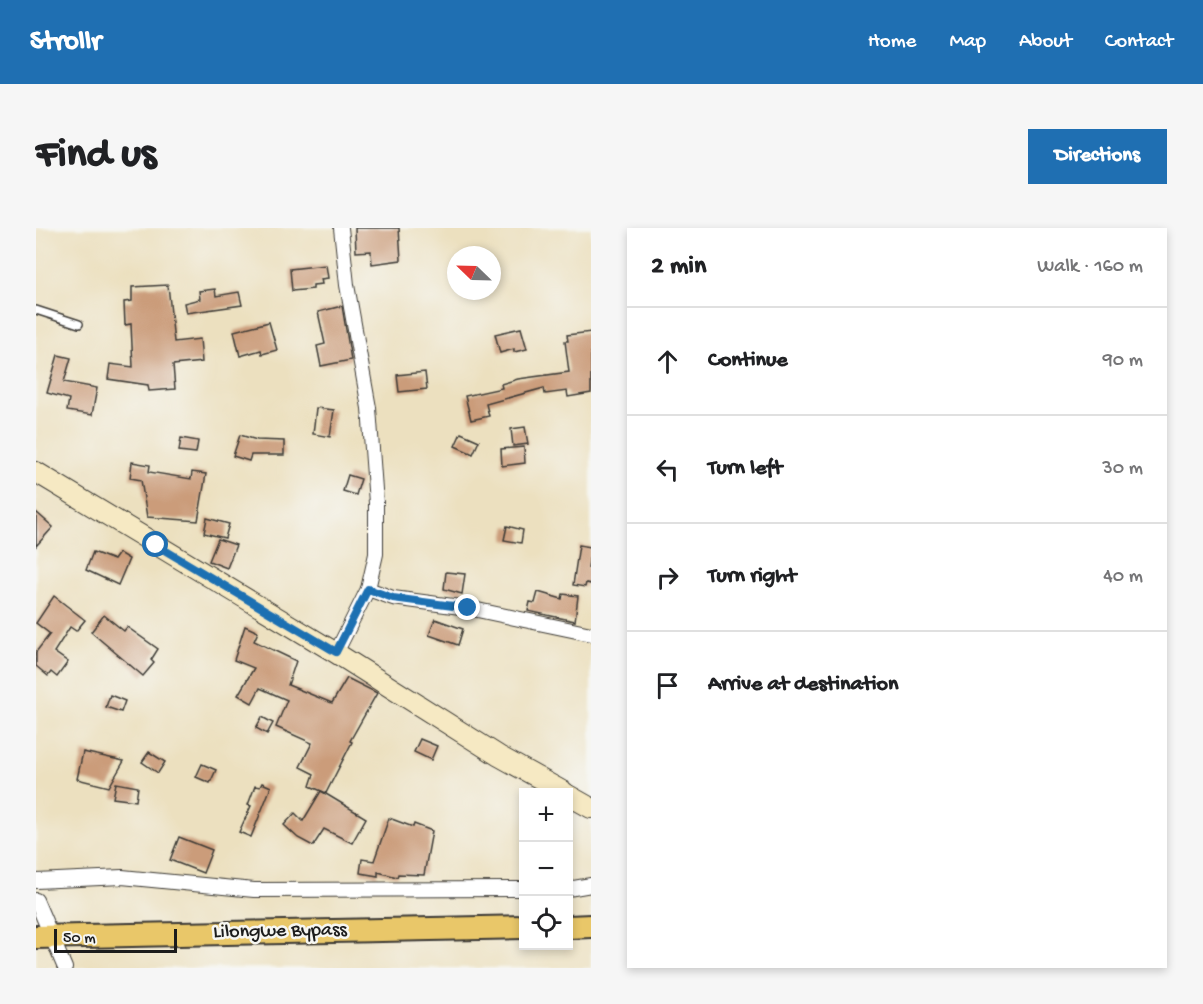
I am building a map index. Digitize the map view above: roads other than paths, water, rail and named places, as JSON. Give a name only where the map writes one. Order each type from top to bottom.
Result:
[{"type":"main road","points":[[573,927],[591,926]]},
{"type":"main road","name":"Lilongwe Bypass","points":[[45,937],[519,927]]},
{"type":"street","points":[[336,652],[368,589],[376,554],[374,465],[368,400],[347,285],[341,228]]},
{"type":"street","points":[[36,472],[336,652],[499,756],[557,788]]},
{"type":"street","points":[[368,589],[393,598],[468,608],[591,634]]},
{"type":"street","points":[[573,798],[591,808]]},
{"type":"street","points":[[36,881],[123,877],[254,890],[519,889]]},
{"type":"street","points":[[573,888],[591,885]]},
{"type":"street","points":[[36,900],[45,937],[65,968]]},
{"type":"lane","points":[[36,310],[79,324]]}]
